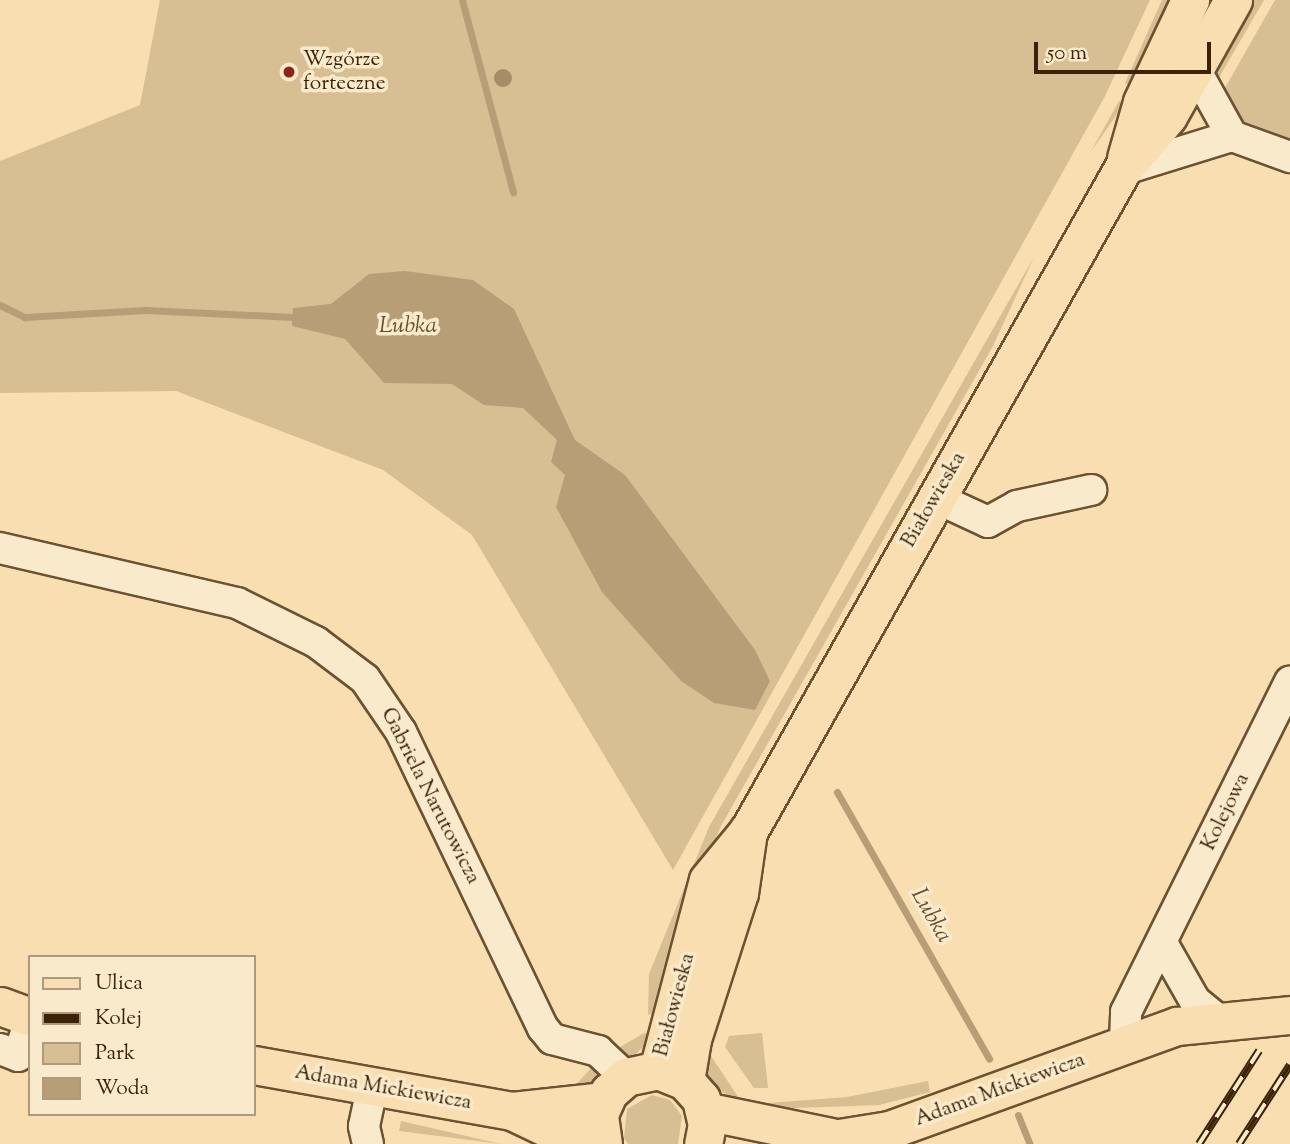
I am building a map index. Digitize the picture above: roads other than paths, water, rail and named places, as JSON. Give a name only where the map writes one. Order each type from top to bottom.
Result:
[{"type":"main road","name":"Białowieska","points":[[1122,170],[1142,102],[1190,0]]},
{"type":"main road","name":"Białowieska","points":[[602,1142],[643,1082],[692,1039],[739,893],[748,830],[1122,170],[1168,117],[1233,0]]},
{"type":"main road","points":[[0,1006],[28,1019]]},
{"type":"main road","name":"Adama Mickiewicza","points":[[704,1127],[817,1141],[889,1130],[1125,1043],[1217,1019],[1290,1015]]},
{"type":"main road","name":"Adama Mickiewicza","points":[[256,1065],[373,1084],[512,1111],[554,1131],[602,1142]]},
{"type":"main road","name":"Adama Mickiewicza","points":[[512,1111],[643,1082]]},
{"type":"main road","points":[[643,1082],[704,1127]]},
{"type":"street","points":[[1176,33],[1232,136]]},
{"type":"street","points":[[1122,170],[1232,136],[1290,156]]},
{"type":"street","points":[[936,498],[988,522],[1017,506],[1091,490]]},
{"type":"street","name":"Gabriela Narutowicza","points":[[0,548],[237,603],[316,642],[365,679],[401,732],[543,1028],[552,1039],[598,1051],[643,1082]]},
{"type":"street","name":"Kolejowa","points":[[1125,1043],[1126,1012],[1290,681]]},
{"type":"street","points":[[1162,943],[1195,1001],[1217,1019]]},
{"type":"street","points":[[16,1055],[28,1025]]},
{"type":"street","points":[[368,1144],[364,1126],[373,1084]]},
{"type":"water","name":"Lubka","points":[[405,271],[473,280],[514,309],[575,440],[625,475],[755,650],[770,681],[755,710],[714,703],[681,681],[602,592],[556,507],[565,475],[551,462],[557,440],[523,408],[484,405],[452,384],[384,383],[345,339],[292,326],[293,308],[331,304],[369,274]]},
{"type":"waterway","points":[[462,0],[513,192]]},
{"type":"waterway","name":"Lubka","points":[[0,305],[25,317],[145,310],[293,317]]},
{"type":"waterway","name":"Lubka","points":[[837,792],[989,1059]]},
{"type":"waterway","name":"Lubka","points":[[1018,1115],[1030,1144]]},
{"type":"railway","points":[[1199,1144],[1259,1051]]},
{"type":"railway","points":[[1239,1144],[1290,1065]]},
{"type":"place","name":"Wzgórze forteczne","points":[[289,72]]}]
